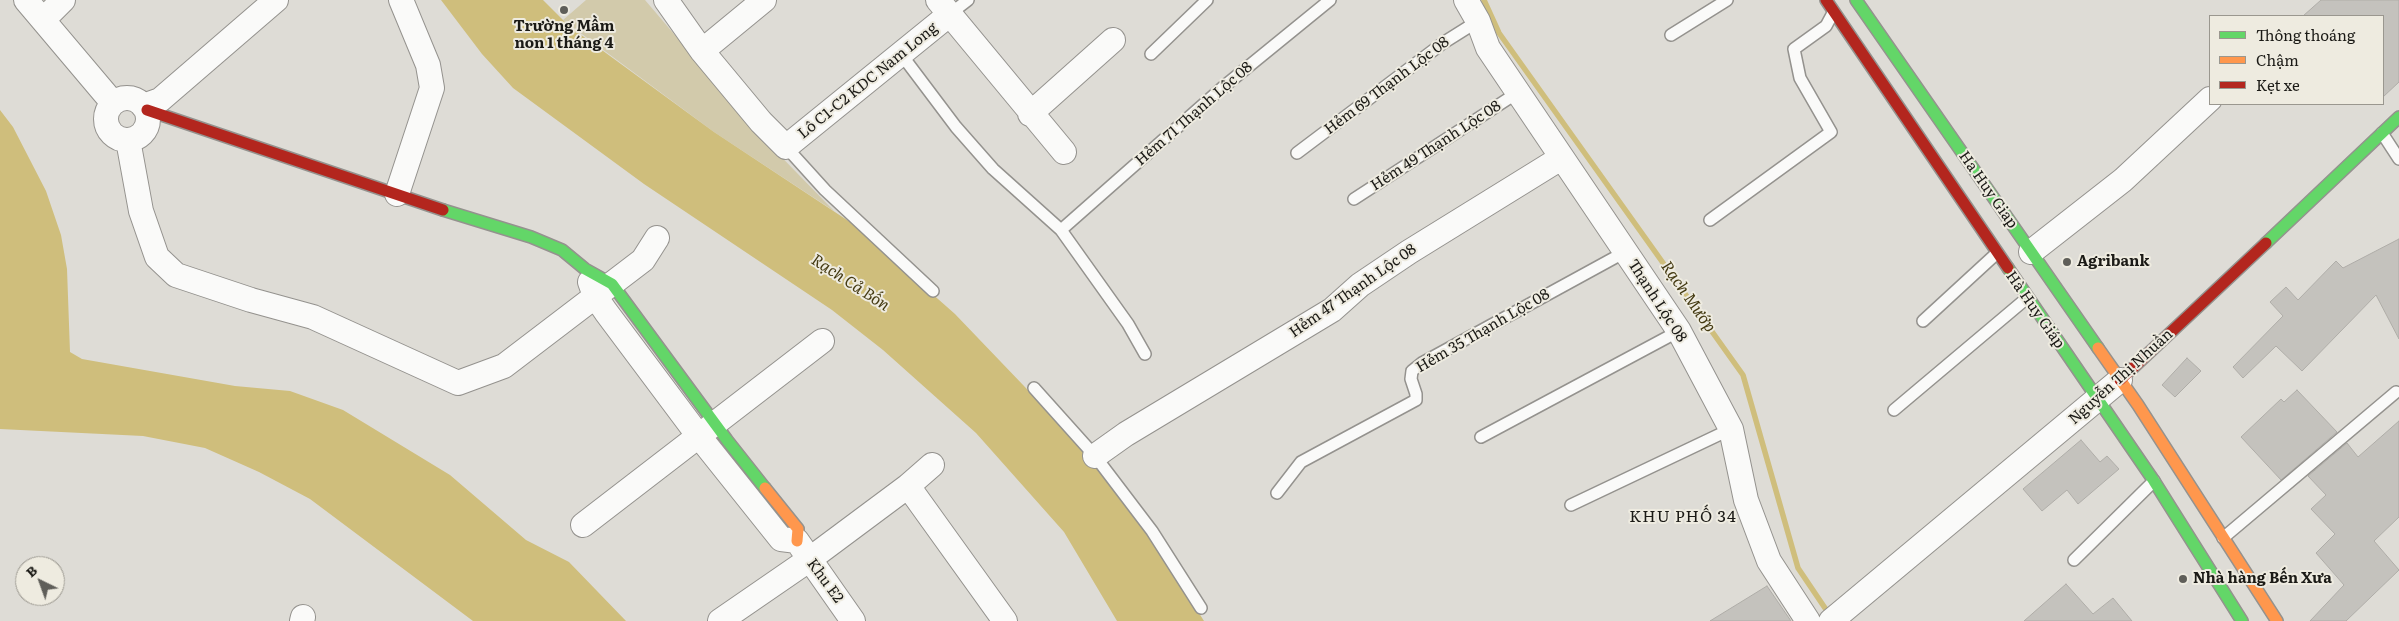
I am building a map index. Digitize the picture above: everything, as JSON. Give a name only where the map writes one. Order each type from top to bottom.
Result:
[{"type":"main road","name":"Hà Huy Giáp","points":[[1826,0],[1996,253],[2154,481],[2242,621]]},
{"type":"main road","points":[[1834,11],[1843,0]]},
{"type":"main road","name":"Ha Huy Giap","points":[[1856,0],[2120,380]]},
{"type":"main road","points":[[145,108],[397,194],[531,236],[562,250],[585,269]]},
{"type":"main road","name":"Nguyễn Thị Nhuần","points":[[2120,380],[2399,117]]},
{"type":"main road","points":[[2120,380],[2277,621]]},
{"type":"street","points":[[26,0],[112,103]]},
{"type":"street","points":[[43,20],[63,0]]},
{"type":"street","points":[[145,108],[160,100],[276,0]]},
{"type":"street","points":[[397,194],[432,88],[428,65],[401,0]]},
{"type":"street","points":[[666,0],[702,51],[760,122],[786,147]]},
{"type":"street","points":[[702,51],[764,0]]},
{"type":"street","name":"Thạnh Lộc 08","points":[[1466,0],[1478,21],[1488,48],[1678,331],[1731,429],[1746,500],[1769,561],[1808,621]]},
{"type":"street","points":[[944,7],[1030,114],[1064,152]]},
{"type":"street","name":"Lô C1-C2 KDC Nam Long","points":[[786,147],[901,54],[944,7]]},
{"type":"street","points":[[1030,114],[1112,40]]},
{"type":"street","points":[[125,97],[138,100],[145,108],[148,124],[141,135],[128,140],[115,137],[107,127],[106,114],[112,103],[125,97]]},
{"type":"street","points":[[2031,252],[2123,180],[2209,100]]},
{"type":"street","points":[[128,140],[140,211],[157,257],[176,275],[251,300],[313,317],[458,383],[504,366],[643,260],[657,238]]},
{"type":"street","name":"Hẻm 47 Thạnh Lộc 08","points":[[1095,456],[1126,434],[1332,310],[1360,285],[1409,252],[1561,158]]},
{"type":"street","points":[[585,269],[604,290],[706,429],[781,539],[803,550]]},
{"type":"street","points":[[583,525],[822,341]]},
{"type":"street","name":"Nguyễn Thị Nhuần","points":[[1831,621],[2120,380]]},
{"type":"street","points":[[720,621],[803,550],[908,486],[932,465]]},
{"type":"street","points":[[908,486],[1005,621]]},
{"type":"street","name":"Khu E2","points":[[803,550],[854,621]]},
{"type":"lane","points":[[944,7],[968,0]]},
{"type":"lane","points":[[1151,54],[1207,0]]},
{"type":"lane","name":"Hẻm 71 Thạnh Lộc 08","points":[[1061,230],[1222,88],[1330,0]]},
{"type":"lane","points":[[1671,35],[1727,0]]},
{"type":"lane","points":[[1710,220],[1831,132],[1800,78],[1794,50],[1826,26],[1834,11]]},
{"type":"lane","name":"Hẻm 69 Thạnh Lộc 08","points":[[1297,154],[1443,43],[1478,21]]},
{"type":"lane","points":[[901,54],[956,127],[993,169],[1061,230],[1128,324],[1145,354]]},
{"type":"lane","name":"Hẻm 49 Thạnh Lộc 08","points":[[1354,199],[1517,93]]},
{"type":"lane","points":[[2382,133],[2399,159]]},
{"type":"lane","points":[[786,147],[825,190],[933,291]]},
{"type":"lane","name":"Hẻm 35 Thạnh Lộc 08","points":[[1277,493],[1301,462],[1416,400],[1411,379],[1412,371],[1422,363],[1625,252]]},
{"type":"lane","points":[[1923,320],[1996,253]]},
{"type":"lane","points":[[1894,410],[2027,298]]},
{"type":"lane","points":[[1481,437],[1678,331]]},
{"type":"lane","points":[[1034,388],[1095,456],[1152,531],[1201,608]]},
{"type":"lane","points":[[2223,538],[2396,392]]},
{"type":"lane","points":[[1571,505],[1731,429]]},
{"type":"lane","points":[[2074,560],[2154,481]]},
{"type":"shaded area","points":[[586,0],[645,0],[761,136],[834,211],[714,132],[563,20]]},
{"type":"water","name":"Rạch Cả Bốn","points":[[441,0],[543,0],[569,26],[714,132],[853,224],[955,314],[1093,458],[1146,530],[1204,621],[1117,621],[1064,532],[976,433],[883,350],[832,310],[644,184],[513,88],[482,54]]},
{"type":"water","points":[[0,110],[13,127],[46,191],[61,235],[67,269],[70,352],[82,359],[235,386],[290,391],[343,410],[450,475],[526,540],[569,562],[626,621],[473,621],[310,499],[259,472],[205,448],[143,436],[0,429]]},
{"type":"building","points":[[2321,0],[2399,0],[2399,82],[2384,96],[2384,15],[2304,15]]},
{"type":"building","points":[[2399,239],[2399,339],[2376,295],[2302,371],[2276,346],[2243,378],[2233,367],[2283,316],[2270,302],[2286,287],[2298,300],[2336,261],[2343,268]]},
{"type":"building","points":[[2187,358],[2201,371],[2175,397],[2162,385]]},
{"type":"building","points":[[2297,390],[2337,432],[2281,480],[2241,437],[2281,399],[2284,402]]},
{"type":"building","points":[[2399,421],[2399,517],[2374,541],[2399,570],[2346,621],[2310,621],[2344,585],[2316,553],[2335,534],[2311,509],[2326,495],[2308,476],[2347,443],[2358,457]]},
{"type":"building","points":[[2081,440],[2100,462],[2107,456],[2119,469],[2078,504],[2067,490],[2042,511],[2023,489]]},
{"type":"building","points":[[2066,584],[2093,614],[2113,598],[2132,621],[2024,621]]},
{"type":"building","points":[[1767,586],[1791,621],[1710,621]]},
{"type":"waterway","name":"Rạch Mướp","points":[[1484,0],[1499,33],[1743,375],[1798,568],[1829,614]]},
{"type":"traffic: fast","points":[[1856,0],[2098,348]]},
{"type":"traffic: fast","points":[[2266,243],[2399,117]]},
{"type":"traffic: fast","points":[[443,210],[531,237],[562,250],[585,269],[612,284],[727,440],[765,488]]},
{"type":"traffic: fast","points":[[2008,268],[2154,481],[2242,621]]},
{"type":"traffic: slow","points":[[2098,348],[2138,405],[2277,621]]},
{"type":"traffic: slow","points":[[765,488],[798,529],[797,541]]},
{"type":"traffic: jam","points":[[1826,0],[2008,268]]},
{"type":"traffic: jam","points":[[147,110],[443,210]]},
{"type":"traffic: jam","points":[[2120,380],[2266,243]]},
{"type":"place","name":"Trường Mầm non 1 tháng 4","points":[[564,10]]},
{"type":"place","name":"Agribank","points":[[2067,262]]},
{"type":"place","name":"Nhà hàng Bến Xưa","points":[[2183,579]]},
{"type":"district","name":"KHU PHỐ 34","points":[[1683,517]]}]
